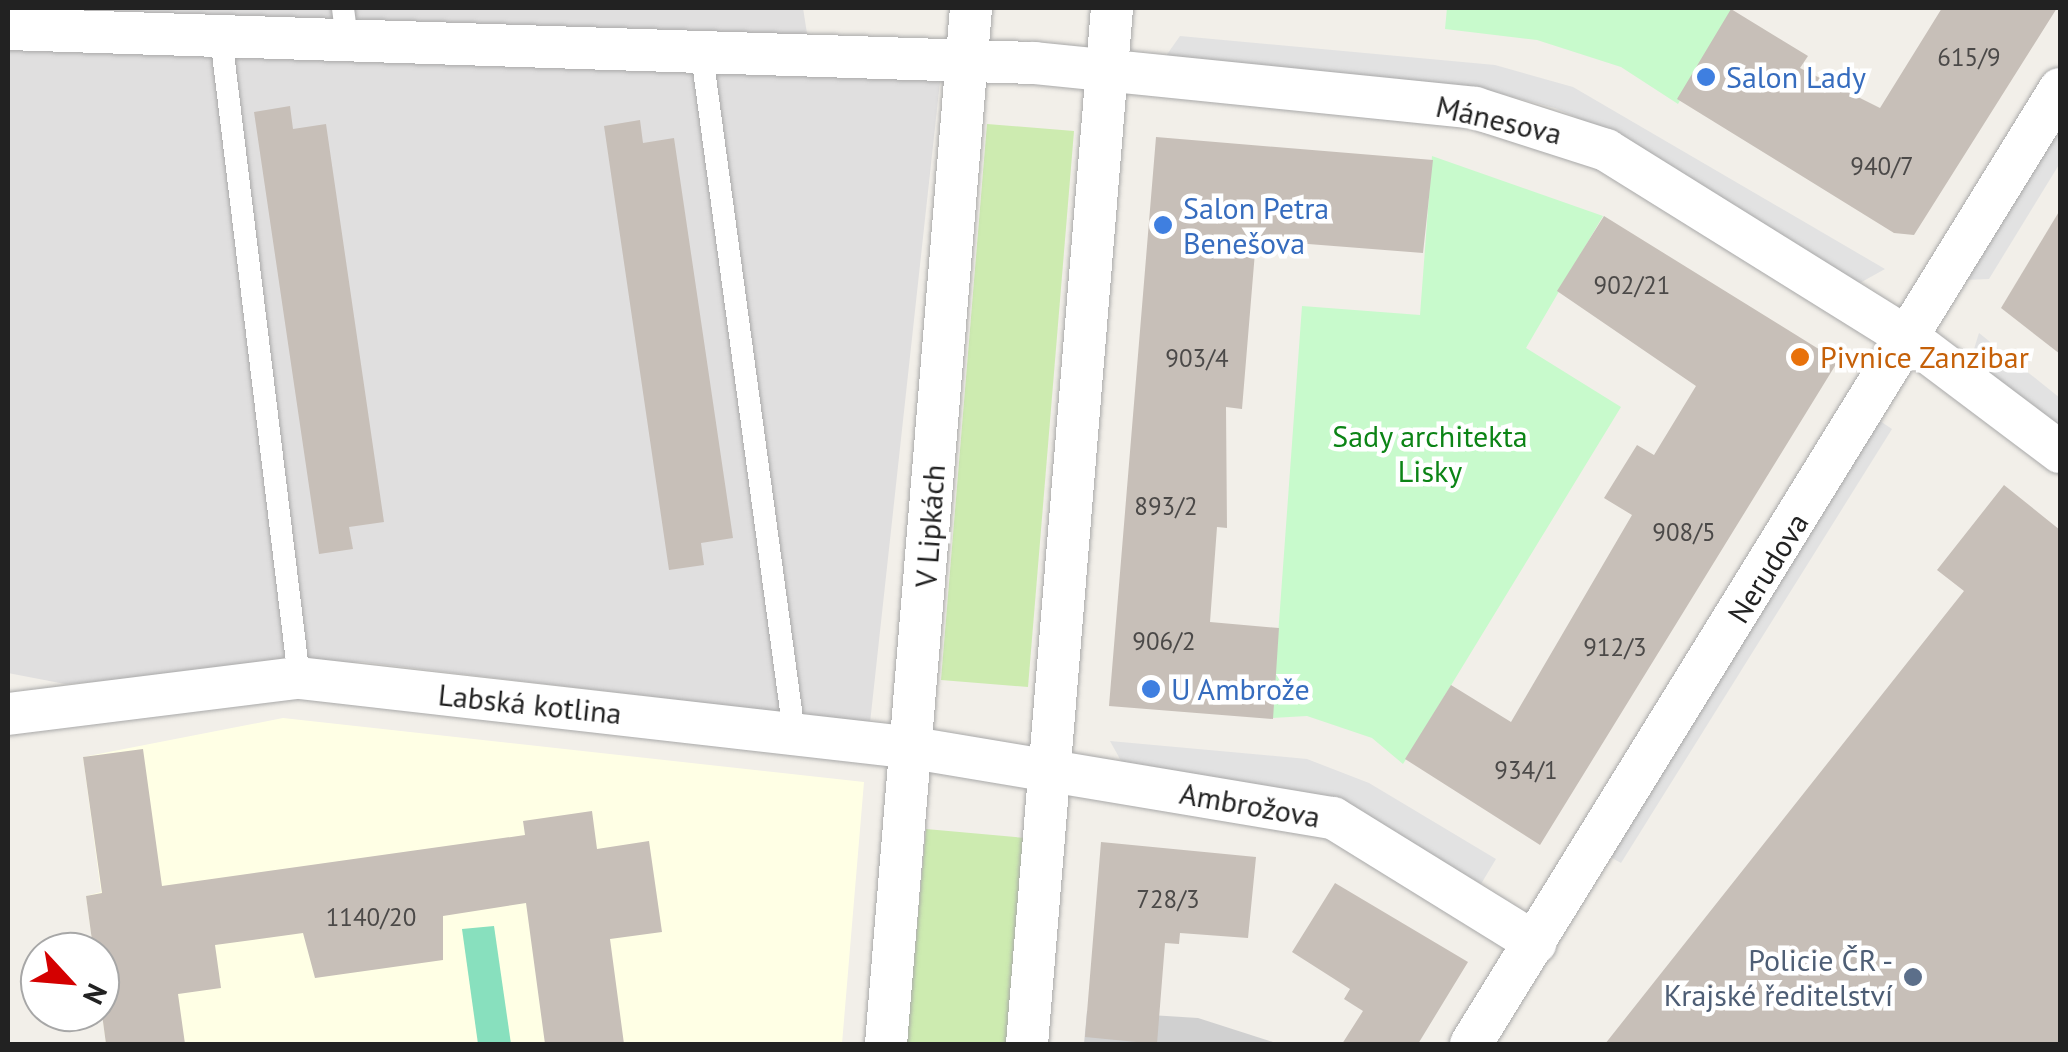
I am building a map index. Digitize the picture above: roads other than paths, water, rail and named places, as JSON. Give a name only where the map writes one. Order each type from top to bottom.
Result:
[{"type":"street","name":"V Lipkách","points":[[886,1044],[971,8]]},
{"type":"street","points":[[1027,1044],[1112,8]]},
{"type":"street","points":[[8,29],[222,37],[345,25],[702,55],[965,66]]},
{"type":"street","name":"Mánesova","points":[[965,66],[1106,70],[1531,121],[1606,150],[1910,340],[2060,452]]},
{"type":"street","name":"Nerudova","points":[[1471,1044],[1910,340],[2060,89]]},
{"type":"street","name":"Labská kotlina","points":[[8,714],[300,678],[913,748],[1050,776]]},
{"type":"street","name":"Ambrožova","points":[[1050,776],[1333,818],[1535,943]]},
{"type":"lane","points":[[222,37],[300,678]]},
{"type":"lane","points":[[702,55],[794,733]]},
{"type":"place","name":"Salon Lady","points":[[1706,77]]},
{"type":"place","name":"Salon Petra Benešova","points":[[1163,225]]},
{"type":"place","name":"Pivnice Zanzibar","points":[[1800,357]]},
{"type":"place","name":"U Ambrože","points":[[1151,689]]},
{"type":"place","name":"Policie ČR - Krajské ředitelství","points":[[1913,977]]},
{"type":"park label","name":"Sady architekta Lisky","points":[[1430,453]]}]
